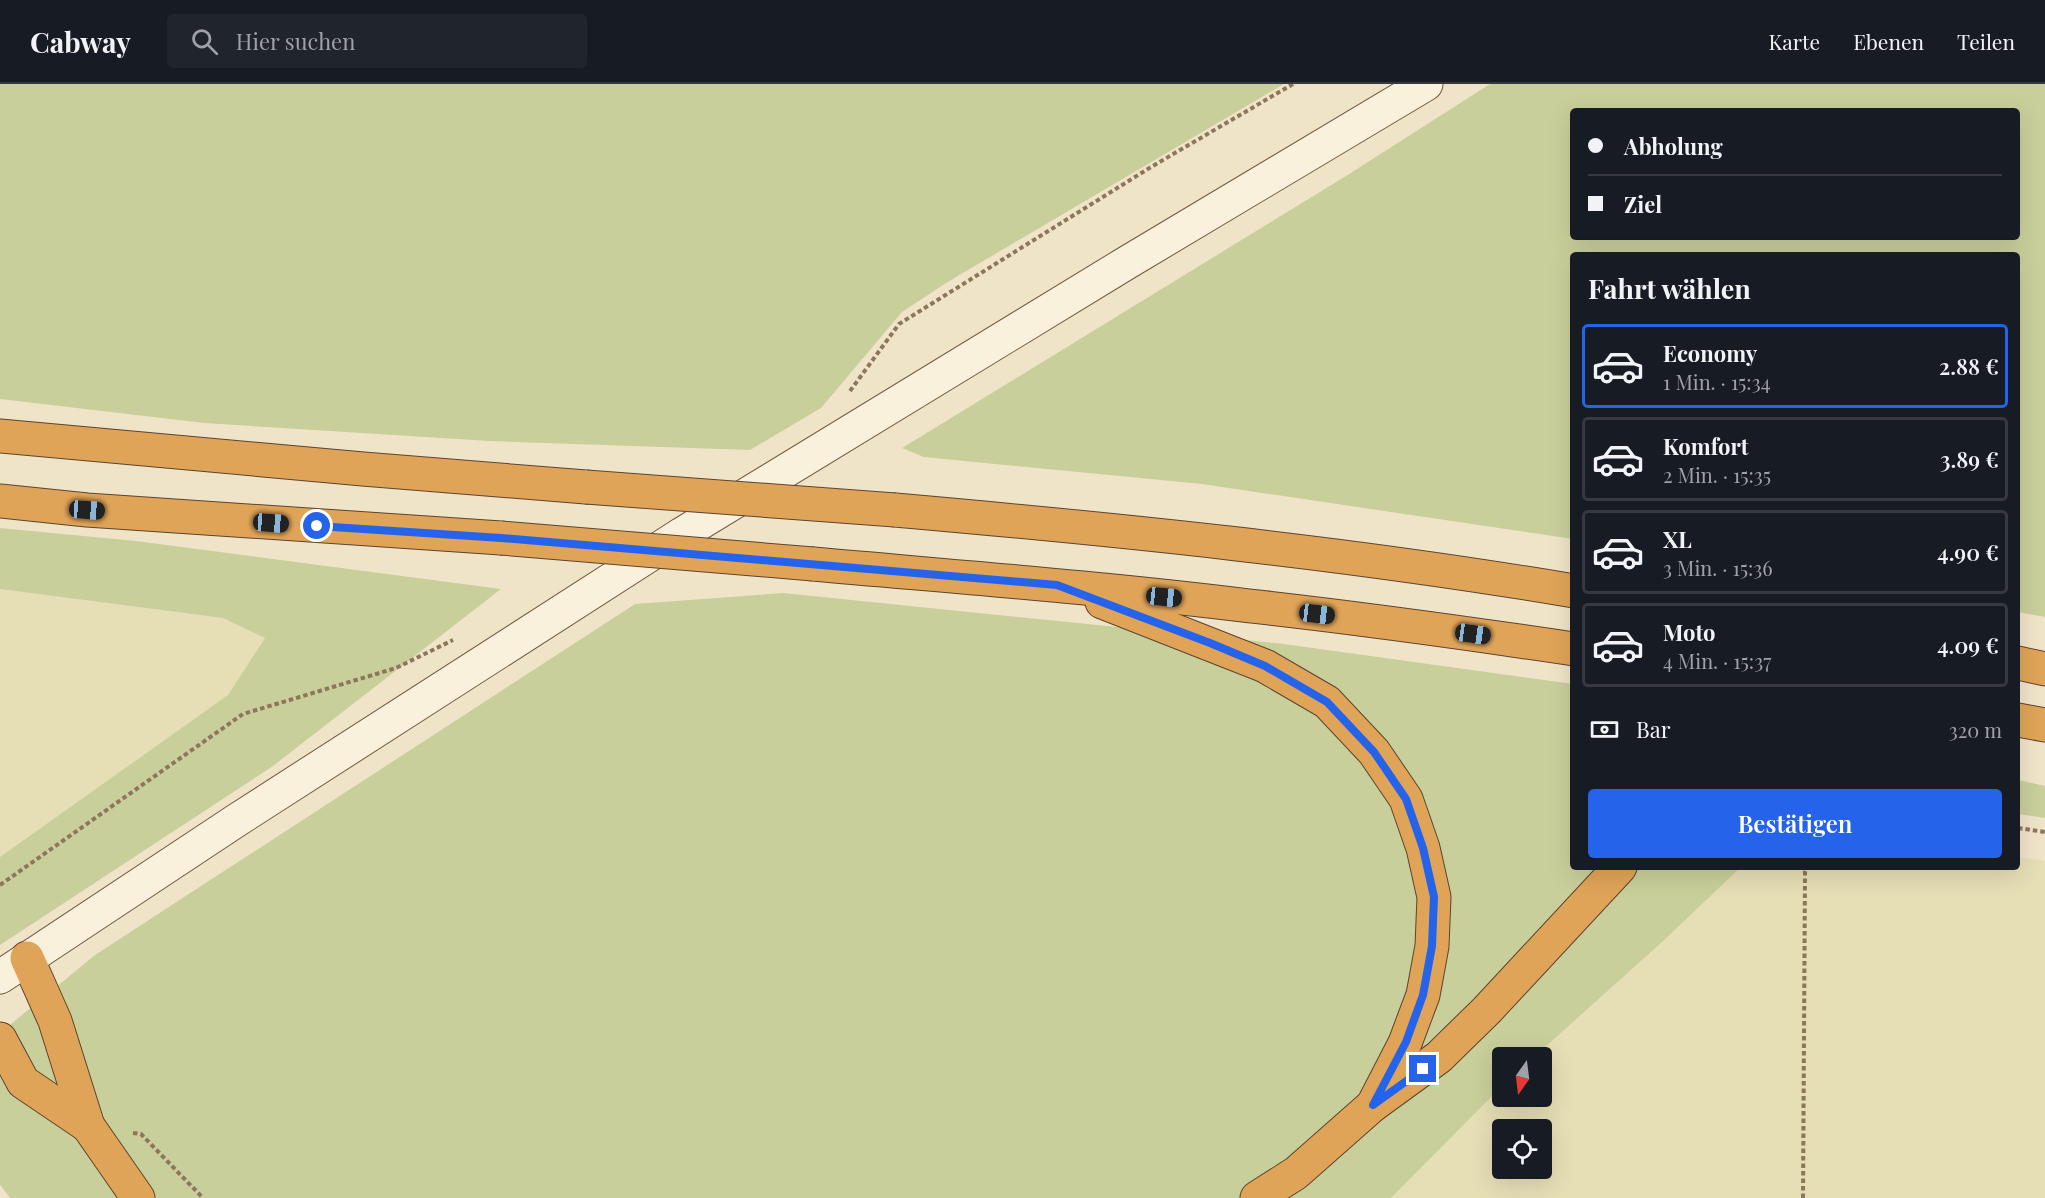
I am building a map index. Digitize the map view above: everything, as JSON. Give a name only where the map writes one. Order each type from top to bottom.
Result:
[{"type":"highway","points":[[0,436],[339,467],[895,510],[1155,535],[1455,571],[1570,590]]},
{"type":"highway","points":[[0,501],[87,510],[501,538],[1057,585],[1261,607],[1570,648]]},
{"type":"highway","points":[[1057,585],[1265,666],[1327,702],[1374,752],[1406,799],[1423,848],[1434,897],[1432,946],[1423,995],[1406,1042],[1373,1105]]},
{"type":"highway","points":[[2020,663],[2045,669]]},
{"type":"highway","points":[[2020,720],[2045,725]]},
{"type":"highway","points":[[2020,739],[2045,740]]},
{"type":"highway","points":[[1257,1198],[1296,1173],[1373,1105],[1439,1058],[1487,1010],[1617,870]]},
{"type":"highway","points":[[27,958],[56,1021],[88,1126],[138,1198]]},
{"type":"highway","points":[[0,1039],[12,1077],[88,1126]]},
{"type":"main road","points":[[0,977],[682,534],[1108,274],[1426,84]]},
{"type":"path","points":[[2020,828],[2045,832]]},
{"type":"path","points":[[1803,1198],[1806,870]]},
{"type":"path","points":[[88,1126],[141,1134],[203,1198]]},
{"type":"shaded area","points":[[0,589],[223,618],[265,638],[228,695],[0,857]]},
{"type":"shaded area","points":[[2020,857],[2045,861],[2045,1198],[1391,1198],[1492,1096],[1492,1107],[1552,1107],[1552,1047],[1545,1047],[1738,870],[2020,870]]},
{"type":"green space","points":[[0,84],[1284,84],[946,283],[902,312],[821,408],[750,450],[489,441],[204,423],[0,399]]},
{"type":"green space","points":[[1490,84],[2045,84],[2045,617],[2020,612],[2020,252],[1570,252],[1570,539],[1202,484],[924,457],[902,448],[1346,176]]},
{"type":"green space","points":[[0,528],[136,541],[501,589],[273,766],[0,945],[0,857],[228,695],[265,638],[223,618],[0,589]]},
{"type":"green space","points":[[783,593],[1284,644],[1570,684],[1570,870],[1738,870],[1545,1047],[1492,1047],[1492,1096],[1391,1198],[10,1198],[0,1185],[0,1033],[95,955],[635,604]]},
{"type":"green space","points":[[2020,780],[2045,786],[2045,818],[2020,814]]},
{"type":"route","points":[[317,526],[501,538],[1057,585],[1265,666],[1327,702],[1374,752],[1406,799],[1423,848],[1434,897],[1432,946],[1423,995],[1406,1042],[1373,1105],[1423,1069]]}]
